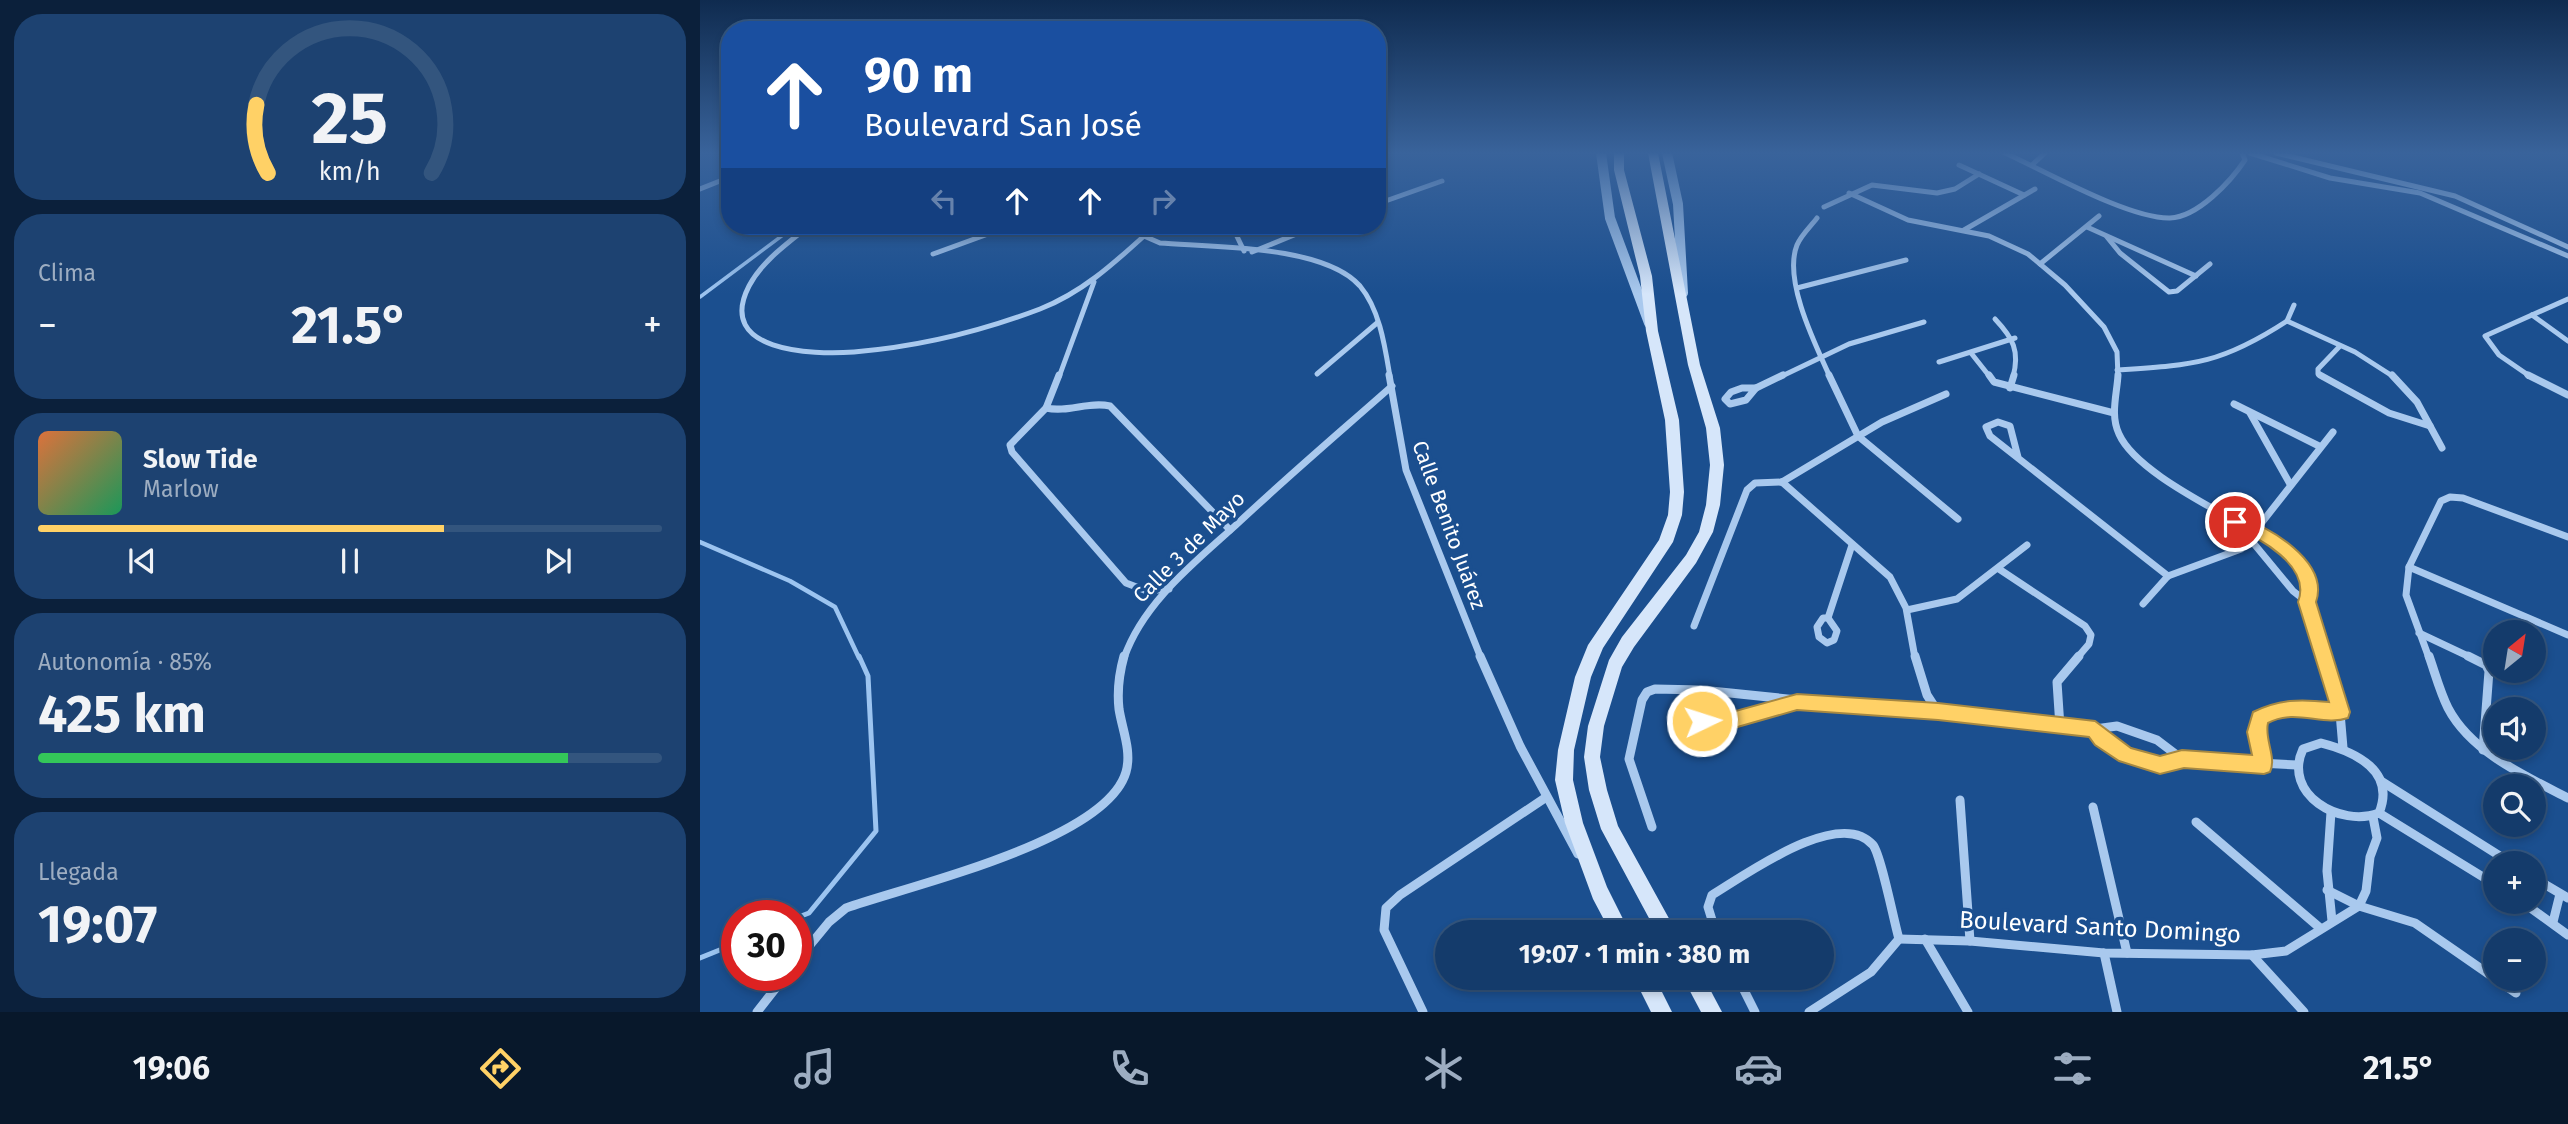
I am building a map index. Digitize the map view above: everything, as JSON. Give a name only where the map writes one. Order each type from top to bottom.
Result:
[{"type":"main road","points":[[1614,920],[1600,892],[1574,823],[1564,780],[1566,750],[1583,677],[1596,645],[1666,542],[1675,515],[1677,460],[1672,420],[1652,331],[1646,275],[1627,200]]},
{"type":"main road","points":[[1661,920],[1611,829],[1598,790],[1592,757],[1598,714],[1615,665],[1628,642],[1691,559],[1706,532],[1713,505],[1717,465],[1713,428],[1695,365],[1684,296],[1663,200]]},
{"type":"main road","points":[[1650,990],[1662,1012]]},
{"type":"main road","points":[[1700,990],[1712,1012]]},
{"type":"street","points":[[1608,200],[1610,218],[1652,331]]},
{"type":"street","points":[[1677,200],[1684,296]]},
{"type":"street","points":[[1824,207],[1835,200]]},
{"type":"street","points":[[1864,200],[1892,215],[2011,243],[2040,264],[2107,332],[2117,351],[2114,428],[2121,441],[2136,456],[2235,522],[2287,584],[2307,602],[2341,712],[2343,747]]},
{"type":"street","points":[[1963,231],[2015,200]]},
{"type":"street","points":[[2110,200],[2129,209],[2170,218],[2190,213],[2205,200]]},
{"type":"street","points":[[2437,200],[2568,256]]},
{"type":"street","points":[[2462,200],[2568,247]]},
{"type":"street","points":[[2040,264],[2099,216]]},
{"type":"street","points":[[1816,218],[1798,242],[1793,259],[1797,288],[1812,338],[1858,436],[1958,519]]},
{"type":"street","points":[[2087,227],[2196,276]]},
{"type":"street","points":[[2526,238],[2536,232]]},
{"type":"street","points":[[798,235],[779,251],[749,286],[740,311],[747,329],[761,342],[782,349],[855,352],[942,337],[1045,306],[1094,282],[1144,236]]},
{"type":"street","points":[[933,254],[991,235]]},
{"type":"street","points":[[1238,235],[1248,252],[1292,235]]},
{"type":"street","name":"Calle Benito Juárez","points":[[1144,236],[1160,243],[1308,260],[1346,272],[1358,283],[1377,323],[1392,386],[1402,457],[1474,645],[1545,798],[1600,892]]},
{"type":"street","points":[[2107,237],[2120,253],[2169,292],[2177,292],[2210,264]]},
{"type":"street","points":[[1797,288],[1906,260]]},
{"type":"street","points":[[1094,282],[1090,299],[1046,408],[1010,445],[1012,452],[1126,583],[1138,590],[1150,592],[1170,589]]},
{"type":"street","points":[[2568,299],[2485,336],[2489,345],[2515,366],[2568,395]]},
{"type":"street","points":[[2117,370],[2189,364],[2220,358],[2244,348],[2287,321],[2294,305]]},
{"type":"street","points":[[2532,315],[2568,341]]},
{"type":"street","points":[[1996,319],[2015,338],[2019,356],[2010,388]]},
{"type":"street","points":[[2287,321],[2340,346],[2397,380],[2413,396],[2442,449]]},
{"type":"street","points":[[1756,388],[1849,344],[1924,322]]},
{"type":"street","points":[[1317,374],[1377,323]]},
{"type":"street","points":[[1939,362],[2015,338]]},
{"type":"street","points":[[2340,346],[2318,369],[2318,374],[2389,413],[2430,426]]},
{"type":"street","points":[[1971,352],[1994,382],[2114,413]]},
{"type":"street","name":"Calle 3 de Mayo","points":[[812,943],[829,922],[846,908],[1006,857],[1072,827],[1105,804],[1122,783],[1128,762],[1129,743],[1119,706],[1124,653],[1138,627],[1170,589],[1230,530],[1392,386]]},
{"type":"street","points":[[1693,626],[1747,490],[1755,483],[1782,482],[1915,404],[1946,394]]},
{"type":"street","points":[[1046,408],[1066,412],[1097,404],[1110,406],[1230,530]]},
{"type":"street","points":[[2234,404],[2319,446]]},
{"type":"street","points":[[2250,412],[2290,484]]},
{"type":"street","points":[[2018,457],[2011,426],[1997,421],[1989,423],[1986,427],[1990,436],[2051,487],[2168,576]]},
{"type":"street","points":[[2143,604],[2168,576],[2241,549],[2259,530],[2290,484],[2333,432]]},
{"type":"street","points":[[1782,482],[1903,593],[1917,674],[1924,695],[1938,712]]},
{"type":"street","points":[[2483,750],[2448,708],[2406,595],[2409,567],[2441,501],[2449,497],[2463,498],[2568,537]]},
{"type":"street","points":[[2235,522],[2259,530],[2301,566],[2312,589],[2307,602]]},
{"type":"street","points":[[1828,618],[1852,545]]},
{"type":"street","points":[[1906,610],[1948,604],[1999,569],[2027,545]]},
{"type":"street","points":[[2409,567],[2568,635]]},
{"type":"street","points":[[1999,569],[2084,626],[2091,635],[2089,644],[2057,682],[2060,727]]},
{"type":"street","points":[[2419,633],[2486,665],[2489,671],[2487,697]]},
{"type":"street","points":[[1651,827],[1629,759],[1642,701],[1647,692],[1656,690],[1701,691],[1797,702],[1938,712],[2060,727],[2095,729],[2117,726],[2157,740],[2182,759],[2297,765]]},
{"type":"street","points":[[1701,691],[1700,714],[1707,725],[1797,702]]},
{"type":"street","points":[[2264,765],[2256,732],[2259,718],[2276,710],[2302,707],[2341,712]]},
{"type":"street","points":[[2095,729],[2112,747],[2145,763],[2173,764],[2182,759]]},
{"type":"street","points":[[2359,906],[2366,891],[2370,857],[2377,838],[2376,815],[2386,793],[2381,781],[2366,761],[2343,747],[2321,743],[2303,749],[2297,765],[2300,781],[2313,798],[2331,812],[2361,820],[2376,815],[2483,878]]},
{"type":"street","points":[[2501,760],[2568,798]]},
{"type":"street","points":[[2381,781],[2492,851]]},
{"type":"street","points":[[1423,1012],[1384,930],[1386,908],[1400,895],[1545,798]]},
{"type":"street","points":[[1960,800],[1970,941]]},
{"type":"street","points":[[2094,807],[2127,953]]},
{"type":"street","points":[[2331,812],[2327,890],[2332,921]]},
{"type":"street","points":[[2196,822],[2320,928]]},
{"type":"street","points":[[1712,920],[1707,907],[1712,895],[1808,840],[1831,833],[1856,832],[1867,837],[1874,846],[1899,939],[1891,954],[1874,970],[1809,1012]]},
{"type":"street","points":[[2546,885],[2564,896],[2553,922]]},
{"type":"street","points":[[2327,890],[2359,906],[2415,923],[2516,993]]},
{"type":"street","name":"Boulevard Santo Domingo","points":[[1899,939],[1970,941],[2104,953],[2252,955],[2286,951],[2359,906]]},
{"type":"street","points":[[2541,914],[2568,935]]},
{"type":"street","points":[[1925,939],[1968,1012]]},
{"type":"street","points":[[2104,953],[2117,1012]]},
{"type":"street","points":[[2252,955],[2304,1012]]},
{"type":"street","points":[[1744,990],[1755,1012]]},
{"type":"street","points":[[757,1012],[773,991]]},
{"type":"waterway","points":[[700,297],[783,235]]},
{"type":"waterway","points":[[700,542],[790,581],[835,607],[859,658]]},
{"type":"waterway","points":[[812,909],[876,831],[868,676],[859,656]]},
{"type":"waterway","points":[[700,958],[721,949]]},
{"type":"route","points":[[1702,721],[1713,726],[1797,702],[1938,712],[2095,729],[2112,747],[2145,763],[2173,764],[2182,759],[2264,765],[2256,732],[2259,718],[2276,710],[2302,707],[2341,712],[2307,602],[2312,589],[2310,579],[2289,553],[2259,530],[2235,522]]}]
